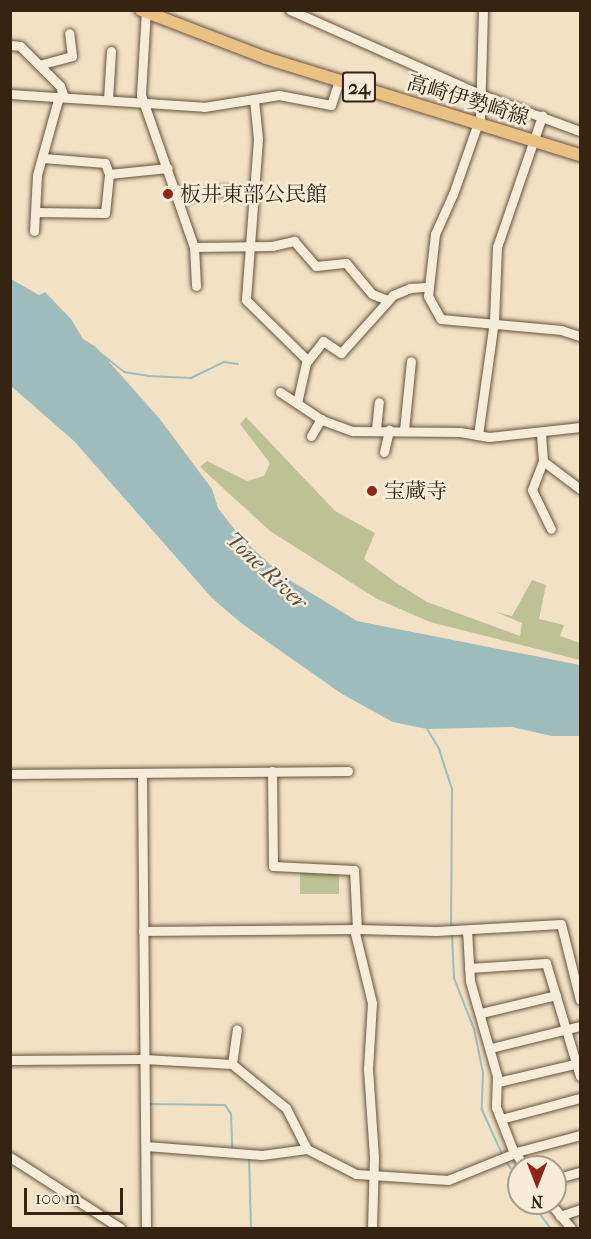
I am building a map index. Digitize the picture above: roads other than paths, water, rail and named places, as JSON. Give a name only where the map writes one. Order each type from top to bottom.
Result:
[{"type":"main road","name":"高崎伊勢崎線","points":[[144,11],[339,81],[580,155]]},
{"type":"street","points":[[290,10],[482,94],[580,130]]},
{"type":"street","points":[[483,10],[482,94],[477,124],[453,194],[435,234],[426,287],[438,318],[493,326],[561,330],[580,336]]},
{"type":"street","points":[[144,11],[141,92],[194,247],[196,286]]},
{"type":"street","points":[[39,65],[72,56],[69,33]]},
{"type":"street","points":[[10,45],[20,46],[60,86],[62,97],[37,175],[34,231]]},
{"type":"street","points":[[108,100],[111,51]]},
{"type":"street","points":[[10,94],[204,107],[285,95],[331,105],[339,81]]},
{"type":"street","points":[[254,99],[258,139],[247,303],[307,360]]},
{"type":"street","points":[[478,435],[493,326],[497,247],[542,116]]},
{"type":"street","points":[[36,212],[105,213],[109,174],[105,163],[43,158]]},
{"type":"street","points":[[109,174],[168,168]]},
{"type":"street","points":[[179,198],[224,190],[254,195]]},
{"type":"street","points":[[194,247],[225,244],[252,246],[294,241],[316,266],[346,264],[372,294],[388,300]]},
{"type":"street","points":[[297,403],[307,360],[323,341],[341,353],[388,300],[410,288],[426,287]]},
{"type":"street","points":[[404,430],[411,361]]},
{"type":"street","points":[[280,392],[321,419],[352,432],[376,429],[478,435],[541,433],[580,427]]},
{"type":"street","points":[[376,429],[380,402]]},
{"type":"street","points":[[311,436],[321,419]]},
{"type":"street","points":[[384,452],[388,430]]},
{"type":"street","points":[[541,433],[543,462],[532,490],[551,529]]},
{"type":"street","points":[[543,462],[580,489]]},
{"type":"street","points":[[272,771],[273,866],[354,870],[355,929],[372,1003],[368,1069],[374,1175],[372,1228]]},
{"type":"street","points":[[10,774],[348,771]]},
{"type":"street","points":[[142,773],[146,1228]]},
{"type":"street","points":[[143,932],[355,929],[438,931],[561,924],[580,1000]]},
{"type":"street","points":[[463,930],[469,968],[498,1082],[496,1107],[501,1119],[508,1155]]},
{"type":"street","points":[[469,968],[546,963],[580,1076]]},
{"type":"street","points":[[481,1013],[556,995]]},
{"type":"street","points":[[491,1048],[580,1026]]},
{"type":"street","points":[[232,1064],[237,1029]]},
{"type":"street","points":[[10,1060],[144,1059],[232,1064],[286,1108],[307,1149],[343,1170],[374,1175],[448,1180],[507,1156]]},
{"type":"street","points":[[498,1082],[575,1064]]},
{"type":"street","points":[[501,1119],[580,1098]]},
{"type":"street","points":[[511,1155],[580,1135]]},
{"type":"street","points":[[146,1146],[262,1155],[307,1149]]},
{"type":"street","points":[[10,1157],[120,1228]]},
{"type":"street","points":[[571,1228],[560,1216],[580,1209]]},
{"type":"water","name":"Tone River","points":[[11,279],[39,295],[45,292],[71,319],[83,339],[96,347],[159,418],[212,489],[218,508],[241,538],[283,576],[357,621],[580,665],[580,736],[552,736],[512,727],[427,729],[393,722],[342,694],[241,623],[212,598],[74,441],[11,386]]},
{"type":"waterway","points":[[282,10],[288,14]]},
{"type":"waterway","points":[[100,353],[124,372],[148,376],[191,378],[224,362],[238,364]]},
{"type":"waterway","points":[[426,727],[439,749],[452,789],[451,929]]},
{"type":"waterway","points":[[452,934],[454,978],[474,1029],[483,1073],[482,1110],[503,1156]]},
{"type":"waterway","points":[[148,1104],[225,1105],[231,1114],[232,1148]]},
{"type":"waterway","points":[[249,1157],[251,1228]]},
{"type":"waterway","points":[[541,1215],[550,1228]]},
{"type":"place","name":"板井東部公民館","points":[[168,194]]},
{"type":"place","name":"宝蔵寺","points":[[372,491]]}]
